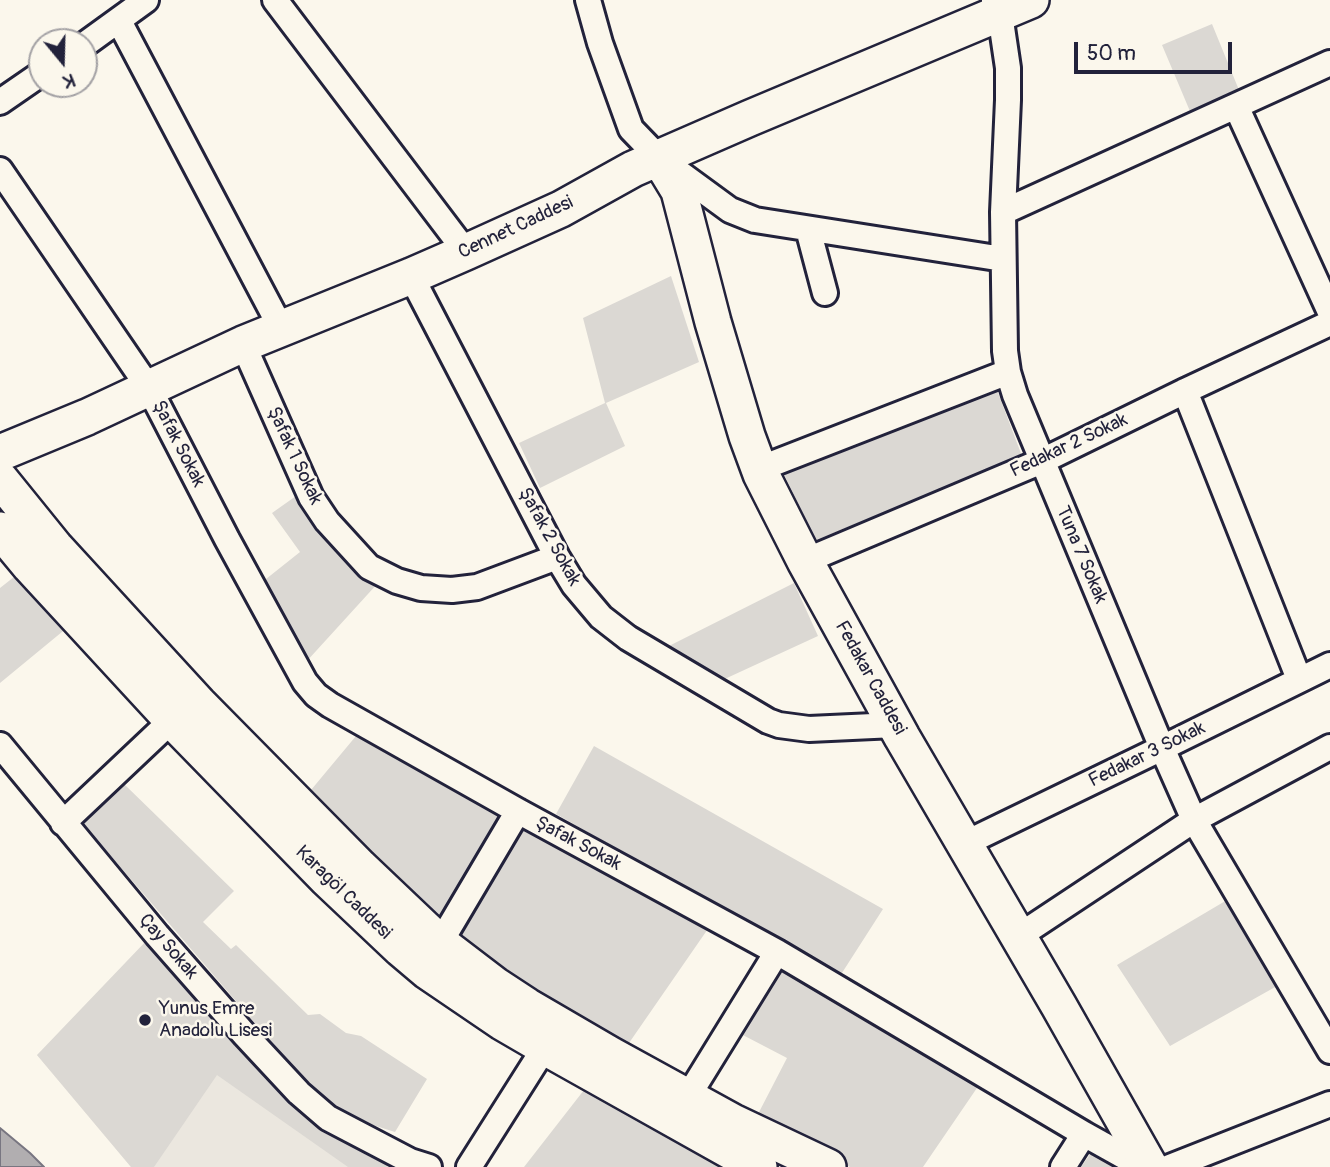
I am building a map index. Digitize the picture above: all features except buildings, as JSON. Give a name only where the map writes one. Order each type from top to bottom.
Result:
[{"type":"street","points":[[98,35],[146,0]]},
{"type":"street","points":[[275,0],[466,252]]},
{"type":"street","points":[[588,0],[600,43],[631,129],[659,158],[730,210],[755,220],[1003,259]]},
{"type":"street","name":"Cennet Caddesi","points":[[0,453],[243,344],[466,252],[561,209],[633,169],[1008,5]]},
{"type":"street","name":"Tuna 7 Sokak","points":[[1008,5],[1003,259],[1005,351],[1015,396],[1162,748],[1195,820],[1330,1051]]},
{"type":"street","points":[[119,20],[281,328]]},
{"type":"street","points":[[1003,212],[1330,63]]},
{"type":"street","points":[[0,102],[28,83]]},
{"type":"street","points":[[1236,106],[1330,312]]},
{"type":"street","name":"Fedakar Caddesi","points":[[659,158],[679,191],[713,322],[759,469],[805,561],[895,725],[1150,1167]]},
{"type":"street","name":"Şafak Sokak","points":[[0,170],[149,388],[227,539],[305,681],[316,695],[518,811],[777,952],[1143,1167]]},
{"type":"street","points":[[808,229],[825,293]]},
{"type":"street","name":"Şafak 2 Sokak","points":[[411,276],[557,557],[580,593],[601,617],[628,638],[768,721],[809,729],[895,725]]},
{"type":"street","name":"Fedakar 2 Sokak","points":[[805,561],[1042,461],[1330,323]]},
{"type":"street","name":"Şafak 1 Sokak","points":[[243,344],[311,497],[327,521],[369,567],[397,581],[421,588],[452,590],[477,587],[557,557]]},
{"type":"street","points":[[759,469],[1008,372]]},
{"type":"street","points":[[1185,391],[1298,679]]},
{"type":"street","points":[[0,479],[55,547],[199,704],[360,867],[440,943],[477,973],[527,1006],[687,1098],[828,1167]]},
{"type":"street","name":"Karagöl Caddesi","points":[[0,530],[172,720],[327,879],[427,971],[545,1048],[759,1167]]},
{"type":"street","name":"Fedakar 3 Sokak","points":[[964,844],[1330,665]]},
{"type":"street","points":[[63,823],[172,720]]},
{"type":"street","name":"Çay Sokak","points":[[0,745],[157,935],[245,1035],[315,1108],[375,1143],[429,1167]]},
{"type":"street","points":[[1019,936],[1195,820],[1330,747]]},
{"type":"street","points":[[440,943],[518,811]]},
{"type":"street","points":[[687,1098],[777,952]]},
{"type":"street","points":[[469,1167],[545,1048]]},
{"type":"street","points":[[1170,1167],[1330,1104]]},
{"type":"street","points":[[1063,1167],[1084,1134]]},
{"type":"shaded area","points":[[1212,24],[1241,95],[1192,116],[1162,45]]},
{"type":"shaded area","points":[[671,276],[699,362],[606,403],[625,446],[540,488],[519,443],[605,403],[583,318]]},
{"type":"shaded area","points":[[995,385],[1022,456],[816,540],[782,470]]},
{"type":"shaded area","points":[[296,496],[344,558],[378,583],[306,662],[261,583],[300,552],[272,513]]},
{"type":"shaded area","points":[[19,573],[68,627],[0,683],[0,588]]},
{"type":"shaded area","points":[[794,583],[818,636],[716,683],[663,649]]},
{"type":"shaded area","points":[[361,730],[505,815],[440,929],[306,796]]},
{"type":"shaded area","points":[[594,746],[883,909],[840,976],[556,814]]},
{"type":"shaded area","points":[[124,784],[234,891],[203,922],[231,949],[236,945],[308,1015],[320,1014],[346,1033],[361,1036],[427,1079],[395,1132],[357,1120],[335,1108],[317,1091],[279,1051],[84,825],[85,818]]},
{"type":"shaded area","points":[[521,819],[712,923],[629,1043],[500,970],[456,934]]},
{"type":"shaded area","points":[[1227,900],[1277,986],[1170,1046],[1117,965]]},
{"type":"shaded area","name":"Yunus Emre Anadolu Lisesi","points":[[148,939],[300,1111],[322,1128],[389,1164],[386,1167],[348,1167],[217,1075],[154,1167],[131,1167],[37,1055]]},
{"type":"shaded area","points":[[782,963],[979,1085],[923,1167],[850,1167],[757,1116],[787,1058],[739,1033]]},
{"type":"shaded area","name":"Yunus Emre Anadolu Lisesi","points":[[186,984],[300,1111],[322,1128],[395,1167],[131,1167],[37,1055]]},
{"type":"shaded area","points":[[584,1090],[726,1167],[524,1167]]},
{"type":"shaded area","points":[[0,1128],[30,1153],[44,1167],[0,1167]]},
{"type":"shaded area","points":[[1093,1150],[1122,1167],[1081,1167]]},
{"type":"place","name":"Yunus Emre Anadolu Lisesi","points":[[145,1020]]}]
